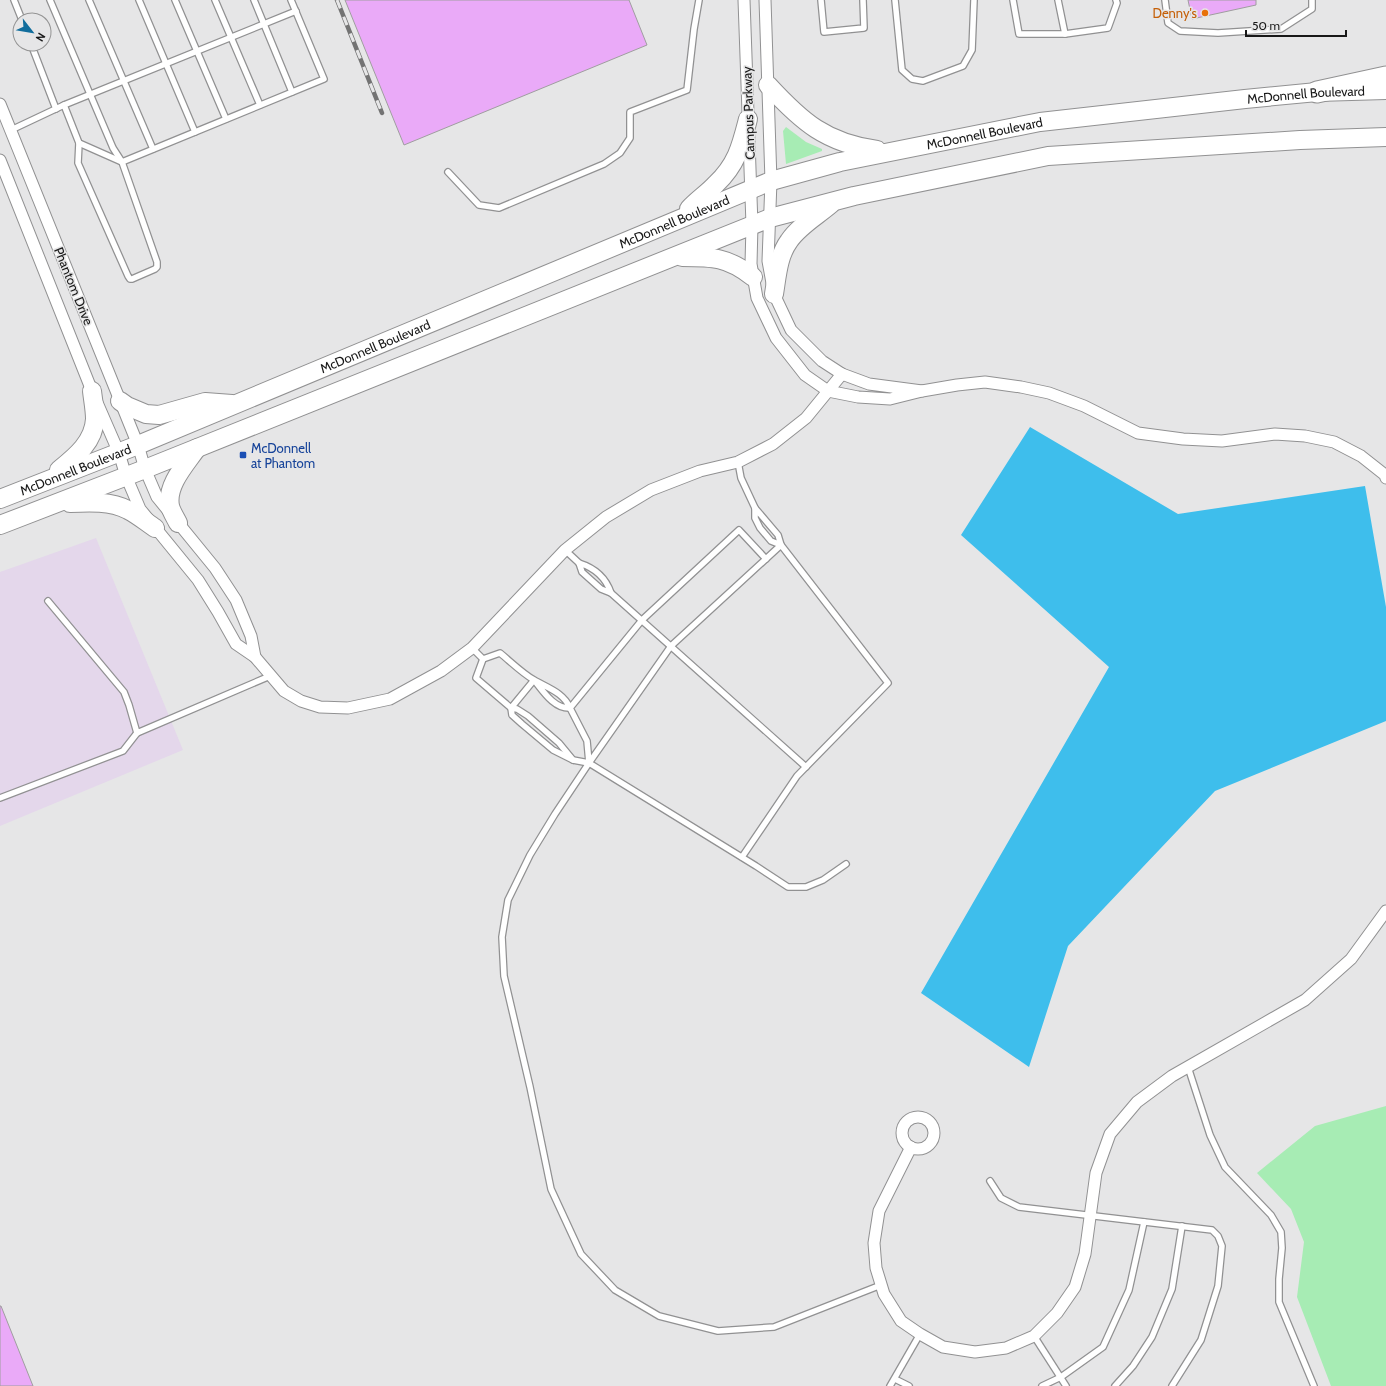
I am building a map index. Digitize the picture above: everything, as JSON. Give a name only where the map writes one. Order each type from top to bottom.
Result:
[{"type":"highway","points":[[1317,92],[1386,77]]},
{"type":"main road","points":[[768,85],[797,115],[829,137],[858,148],[890,152]]},
{"type":"main road","name":"McDonnell Boulevard","points":[[0,499],[119,453],[771,181],[840,162],[1040,122],[1245,98],[1317,92],[1386,90]]},
{"type":"main road","points":[[681,218],[717,183],[733,164],[741,147],[748,119]]},
{"type":"main road","name":"McDonnell Boulevard","points":[[0,525],[145,469],[770,218],[834,201],[1048,156],[1292,141],[1386,137]]},
{"type":"main road","points":[[774,294],[778,264],[789,241],[801,228],[834,201]]},
{"type":"main road","points":[[672,258],[708,257],[726,260],[744,269],[753,277]]},
{"type":"main road","points":[[46,481],[76,456],[86,444],[92,431],[95,419],[92,391]]},
{"type":"main road","points":[[120,401],[127,406],[146,414],[159,415],[205,402],[235,405]]},
{"type":"main road","points":[[178,522],[170,506],[170,493],[175,481],[197,448]]},
{"type":"main road","points":[[57,503],[104,503],[127,510],[155,528]]},
{"type":"street","name":"Campus Parkway","points":[[744,0],[752,225],[751,264],[757,298],[776,338],[805,375],[828,391]]},
{"type":"street","name":"Campus Parkway","points":[[765,0],[771,181],[768,261],[774,294],[791,330],[822,361],[842,374],[869,384],[922,391]]},
{"type":"street","name":"Phantom Drive","points":[[0,104],[138,445],[145,469],[157,497],[214,568],[236,600],[251,636],[255,657]]},
{"type":"street","points":[[0,134],[11,130]]},
{"type":"street","name":"Phantom Drive","points":[[0,160],[92,391],[119,453],[126,476],[140,509],[198,580],[236,644],[255,657]]},
{"type":"street","points":[[255,657],[284,691],[301,701],[320,707],[348,708],[390,699],[441,671],[472,648],[565,550],[606,517],[651,490],[700,471],[738,462],[773,444],[806,418],[842,374]]},
{"type":"street","points":[[828,391],[858,397],[890,399],[922,391],[986,382],[1020,387],[1049,393],[1084,406],[1138,433],[1183,439],[1222,441],[1275,434],[1305,436],[1334,442],[1361,456],[1386,478]]},
{"type":"street","points":[[911,1147],[879,1212],[874,1243],[876,1268],[884,1294],[901,1321],[920,1334],[942,1346],[975,1352],[1006,1348],[1034,1336],[1057,1313],[1075,1287],[1085,1254],[1096,1173],[1110,1134],[1137,1102],[1172,1076],[1305,1000],[1351,959],[1386,911]]},
{"type":"lane","points":[[14,0],[19,12]]},
{"type":"lane","points":[[50,0],[113,148],[122,162],[158,264],[155,269],[132,279],[128,276],[78,163],[79,143],[64,105]]},
{"type":"lane","points":[[89,0],[153,149]]},
{"type":"lane","points":[[139,0],[195,132]]},
{"type":"lane","points":[[175,0],[226,119]]},
{"type":"lane","points":[[215,0],[260,105]]},
{"type":"lane","points":[[254,0],[292,92]]},
{"type":"lane","points":[[79,143],[122,162],[324,79],[292,0]]},
{"type":"lane","points":[[448,172],[479,205],[499,208],[604,164],[620,153],[630,138],[630,112],[687,90],[699,0]]},
{"type":"lane","points":[[821,0],[824,32],[864,28],[863,0]]},
{"type":"lane","points":[[895,0],[902,70],[912,79],[923,81],[963,66],[972,50],[974,0]]},
{"type":"lane","points":[[1013,0],[1020,34],[1065,34],[1108,28],[1117,3],[1116,0]]},
{"type":"lane","points":[[1058,0],[1065,34]]},
{"type":"lane","points":[[1165,0],[1168,23],[1180,31],[1218,33],[1281,29],[1312,10],[1312,0]]},
{"type":"lane","points":[[11,130],[90,94],[296,11]]},
{"type":"lane","points":[[34,52],[56,109]]},
{"type":"lane","points":[[738,462],[741,478],[755,508],[778,535],[781,545],[888,683],[797,776],[742,857]]},
{"type":"lane","points":[[755,508],[755,518],[760,528],[771,541],[781,545]]},
{"type":"lane","points":[[570,708],[642,620],[739,530],[766,559]]},
{"type":"lane","points":[[781,545],[671,646],[589,763],[530,855],[508,900],[502,937],[504,976],[530,1087],[551,1189],[581,1254],[615,1290],[659,1316],[718,1331],[774,1327],[882,1285]]},
{"type":"lane","points":[[565,550],[579,563],[588,566],[607,582],[611,593]]},
{"type":"lane","points":[[579,563],[582,572],[601,589],[611,593],[806,767]]},
{"type":"lane","points":[[48,601],[124,692],[138,733]]},
{"type":"lane","points":[[472,648],[483,659]]},
{"type":"lane","points":[[483,659],[500,653],[534,680],[553,690],[567,702],[587,741],[589,763]]},
{"type":"lane","points":[[483,659],[476,678],[511,708],[517,709],[528,716],[559,743],[573,760]]},
{"type":"lane","points":[[0,798],[123,750],[138,733],[270,676]]},
{"type":"lane","points":[[534,680],[511,708],[512,716],[553,750],[573,760],[589,763],[788,887],[806,887],[823,880],[846,864]]},
{"type":"lane","points":[[1188,1067],[1210,1135],[1225,1166],[1271,1214],[1282,1232],[1279,1302],[1314,1386]]},
{"type":"lane","points":[[990,1181],[1001,1198],[1019,1207],[1212,1230],[1218,1236],[1222,1246],[1218,1286],[1201,1340],[1172,1386]]},
{"type":"lane","points":[[1042,1386],[1060,1377],[1103,1347],[1129,1290],[1144,1222]]},
{"type":"lane","points":[[1115,1386],[1133,1366],[1155,1330],[1172,1289],[1182,1226]]},
{"type":"lane","points":[[890,1386],[920,1334]]},
{"type":"lane","points":[[1034,1336],[1066,1386]]},
{"type":"lane","points":[[895,1379],[909,1386]]},
{"type":"shaded area","points":[[96,538],[183,750],[0,826],[0,572]]},
{"type":"green space","points":[[786,127],[806,142],[822,149],[822,151],[786,164],[783,131]]},
{"type":"green space","points":[[1386,1106],[1386,1386],[1331,1386],[1297,1297],[1304,1242],[1291,1209],[1257,1173],[1315,1126]]},
{"type":"water","points":[[1030,427],[1178,514],[1365,486],[1386,607],[1386,721],[1215,791],[1068,946],[1029,1067],[921,993],[1109,667],[961,535]]},
{"type":"building","points":[[345,0],[629,0],[647,45],[404,145]]},
{"type":"building","name":"Denny's","points":[[1188,0],[1256,0],[1256,5],[1192,19]]},
{"type":"building","points":[[1,1306],[33,1386],[0,1386]]},
{"type":"railway","points":[[337,0],[382,113]]},
{"type":"place","name":"Denny's","points":[[1205,13]]},
{"type":"place","name":"McDonnell at Phantom","points":[[243,455]]}]
